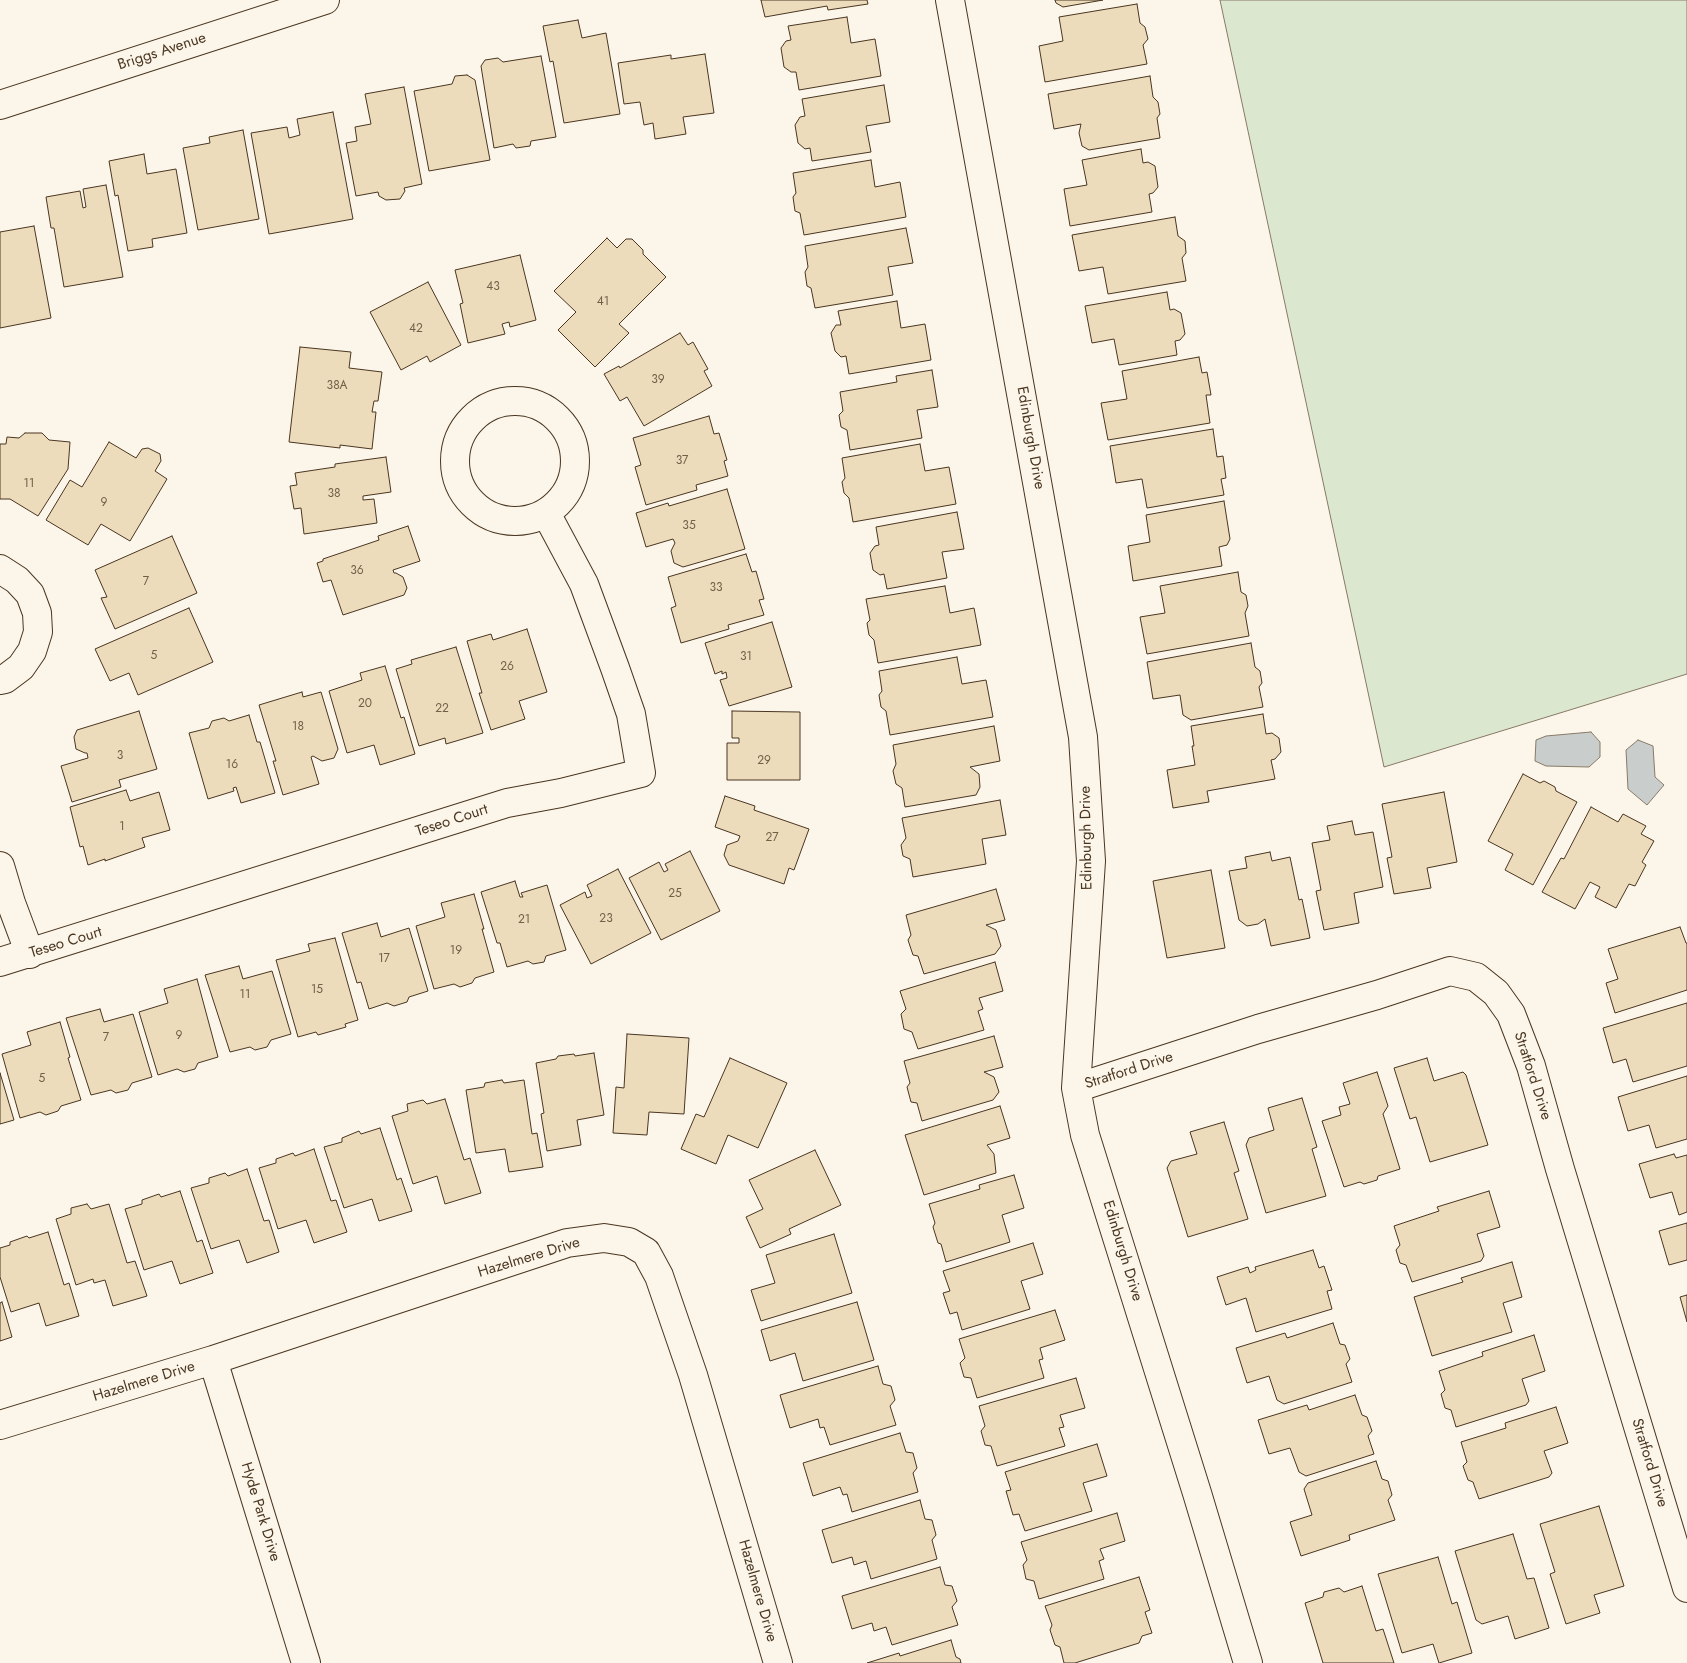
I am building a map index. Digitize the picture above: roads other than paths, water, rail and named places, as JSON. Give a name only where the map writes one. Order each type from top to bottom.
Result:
[{"type":"street","name":"Briggs Avenue","points":[[0,106],[296,4],[325,0]]},
{"type":"street","name":"Edinburgh Drive","points":[[950,0],[1083,737],[1091,861],[1076,1088],[1085,1135],[1248,1663]]},
{"type":"street","points":[[514,401],[533,404],[550,413],[565,427],[573,444],[575,464],[571,483],[561,500],[546,513],[527,520],[507,521],[489,515],[472,503],[461,487],[456,468],[456,448],[464,430],[477,415],[494,405],[514,401]]},
{"type":"street","name":"Teseo Court","points":[[0,962],[507,803],[561,793],[641,773],[631,714],[584,584],[546,513]]},
{"type":"street","points":[[0,569],[17,580],[30,594],[37,613],[38,632],[32,651],[21,667],[5,679],[0,680]]},
{"type":"street","points":[[0,866],[11,903],[30,954]]},
{"type":"street","name":"Stratford Drive","points":[[1076,1088],[1258,1029],[1377,996],[1450,971],[1476,976],[1496,993],[1511,1014],[1531,1066],[1560,1169],[1687,1588]]},
{"type":"street","name":"Hazelmere Drive","points":[[0,1426],[213,1360],[567,1243],[604,1238],[629,1242],[646,1252],[659,1276],[693,1375],[778,1663]]},
{"type":"street","name":"Hyde Park Drive","points":[[213,1360],[306,1663]]}]
